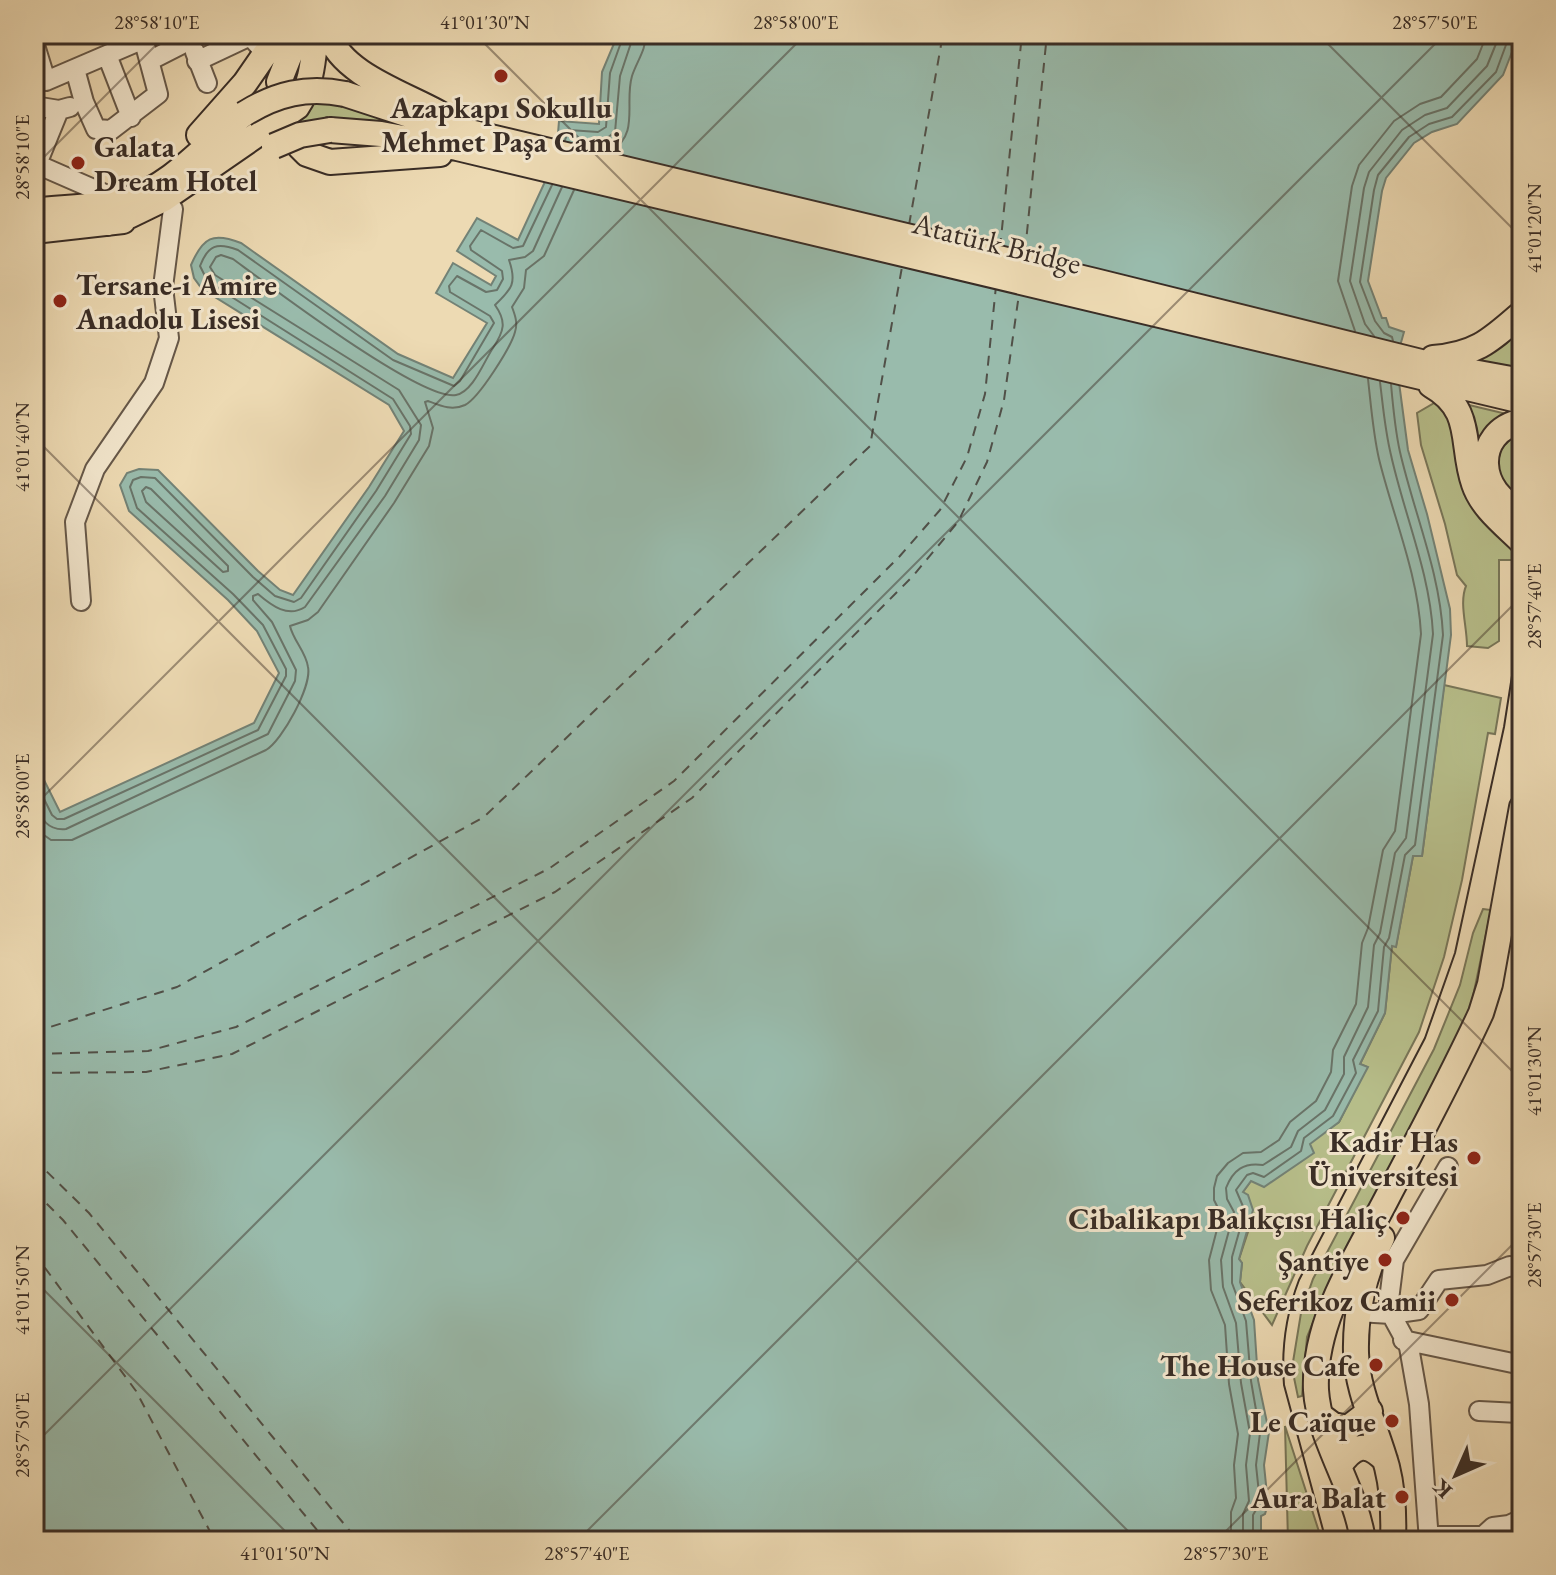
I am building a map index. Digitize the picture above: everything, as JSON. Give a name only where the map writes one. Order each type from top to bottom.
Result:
[{"type":"main road","points":[[279,82],[298,34]]},
{"type":"main road","points":[[108,223],[164,199],[297,107],[306,94],[311,75],[316,34]]},
{"type":"main road","points":[[329,34],[336,51],[350,65],[421,102],[460,139]]},
{"type":"main road","points":[[163,181],[191,142],[245,83],[273,42]]},
{"type":"main road","points":[[36,215],[121,201],[149,191],[244,114],[268,101],[296,92],[345,94],[415,117],[460,139]]},
{"type":"main road","points":[[36,215],[108,223],[144,219],[173,209],[274,146],[300,135],[330,130],[460,139]]},
{"type":"main road","points":[[300,147],[307,154],[330,162],[438,154],[460,139]]},
{"type":"main road","name":"Atatürk Bridge","points":[[460,139],[1416,368],[1522,401]]},
{"type":"main road","points":[[1416,368],[1466,354],[1489,342],[1522,313]]},
{"type":"main road","points":[[1416,368],[1457,370],[1522,381]]},
{"type":"main road","points":[[1416,368],[1457,406],[1464,423],[1474,484],[1489,508],[1522,542]]},
{"type":"main road","points":[[1522,421],[1511,424],[1494,438],[1486,459],[1486,472],[1496,494],[1507,504],[1522,510]]},
{"type":"main road","points":[[1363,1541],[1358,1513],[1321,1416],[1316,1390],[1317,1361],[1327,1319],[1486,999],[1522,807]]},
{"type":"main road","points":[[1393,1541],[1392,1490],[1356,1355],[1361,1296],[1380,1242],[1490,1026],[1506,975],[1522,886]]},
{"type":"main road","points":[[1321,1416],[1333,1425],[1348,1428],[1370,1411]]},
{"type":"main road","points":[[1340,1465],[1350,1453],[1362,1447],[1369,1447],[1385,1460]]},
{"type":"street","points":[[34,42],[46,81],[143,36],[158,94],[111,130],[96,129],[84,102],[75,69]]},
{"type":"street","points":[[197,61],[250,36],[259,46],[273,42]]},
{"type":"street","points":[[149,61],[197,37],[197,61],[207,83]]},
{"type":"street","points":[[107,55],[131,117]]},
{"type":"street","points":[[34,106],[59,110],[84,102]]},
{"type":"street","points":[[59,110],[36,164],[121,201]]},
{"type":"street","points":[[81,601],[75,522],[95,469],[154,383],[169,338],[163,287],[173,209]]},
{"type":"street","points":[[1448,1167],[1394,1260],[1389,1300],[1391,1314],[1409,1347],[1419,1404],[1429,1538],[1486,1535],[1522,1519]]},
{"type":"street","points":[[1358,1312],[1391,1314],[1419,1310],[1439,1280],[1487,1275],[1510,1266],[1522,1270]]},
{"type":"street","points":[[1403,1340],[1522,1365]]},
{"type":"street","points":[[1479,1411],[1521,1410]]},
{"type":"green space","points":[[334,101],[415,128],[338,118],[289,126],[307,102]]},
{"type":"green space","points":[[1522,323],[1522,369],[1471,359]]},
{"type":"green space","points":[[1436,402],[1451,422],[1467,499],[1522,558],[1499,560],[1499,641],[1488,648],[1467,646],[1463,607],[1466,586],[1457,575],[1421,445],[1417,413]]},
{"type":"green space","points":[[1469,405],[1511,415],[1479,449],[1466,407]]},
{"type":"green space","points":[[1522,432],[1522,500],[1499,479],[1498,463],[1504,446]]},
{"type":"green space","points":[[1444,685],[1501,698],[1495,734],[1488,733],[1462,880],[1444,957],[1419,1032],[1307,1246],[1272,1325],[1240,1282],[1242,1263],[1239,1259],[1249,1229],[1242,1193],[1251,1181],[1339,1122],[1367,1067],[1360,1064],[1385,1013],[1392,945],[1396,946],[1413,856],[1422,856]]},
{"type":"green space","points":[[1483,909],[1491,910],[1471,1006],[1438,1078],[1319,1308],[1307,1337],[1302,1396],[1298,1397],[1292,1368],[1301,1313],[1313,1279],[1434,1049],[1460,985],[1473,933]]},
{"type":"green space","points":[[1285,1426],[1322,1541],[1288,1541]]},
{"type":"water","points":[[618,34],[1519,34],[1503,75],[1457,124],[1432,132],[1414,143],[1386,178],[1382,191],[1368,281],[1382,318],[1386,318],[1389,327],[1404,332],[1396,360],[1408,450],[1450,609],[1451,635],[1422,856],[1413,856],[1396,947],[1392,946],[1385,1013],[1360,1064],[1368,1067],[1339,1122],[1310,1144],[1314,1153],[1264,1187],[1251,1181],[1243,1192],[1248,1195],[1253,1210],[1239,1259],[1242,1263],[1240,1282],[1254,1320],[1258,1380],[1269,1432],[1264,1465],[1268,1504],[1265,1514],[1261,1516],[1261,1541],[34,1541],[34,760],[60,812],[254,723],[279,673],[257,631],[228,600],[129,511],[120,485],[127,473],[139,469],[158,470],[258,571],[280,590],[293,595],[369,487],[404,431],[389,405],[202,289],[194,278],[191,265],[200,248],[210,239],[223,238],[241,243],[398,354],[453,378],[487,323],[436,293],[453,263],[491,285],[496,276],[457,251],[477,218],[518,240],[556,158],[559,121],[599,124],[602,72]]},
{"type":"ferry route","points":[[909,225],[943,34]]},
{"type":"ferry route","points":[[1000,248],[1022,34]]},
{"type":"ferry route","points":[[1025,252],[1047,34]]},
{"type":"ferry route","points":[[34,1032],[177,987],[484,817],[870,446],[902,267]]},
{"type":"ferry route","points":[[34,1054],[148,1051],[236,1027],[550,868],[674,781],[899,557],[940,510],[967,457],[985,394],[996,286]]},
{"type":"ferry route","points":[[34,1073],[146,1072],[232,1054],[555,892],[692,798],[913,576],[958,522],[987,462],[1004,400],[1019,294]]},
{"type":"ferry route","points":[[34,1159],[89,1213],[358,1541]]},
{"type":"ferry route","points":[[34,1191],[63,1220],[326,1541]]},
{"type":"ferry route","points":[[34,1253],[136,1391],[215,1541]]},
{"type":"tram line","points":[[1326,1541],[1284,1385],[1283,1358],[1288,1318],[1299,1280],[1425,1038],[1455,953],[1504,727],[1514,663],[1513,561]]},
{"type":"place","name":"Azapkapı Sokullu Mehmet Paşa Cami","points":[[501,76]]},
{"type":"place","name":"Galata Dream Hotel","points":[[78,163]]},
{"type":"place","name":"Tersane-i Amire Anadolu Lisesi","points":[[60,301]]},
{"type":"place","name":"Kadir Has Üniversitesi","points":[[1474,1158]]},
{"type":"place","name":"Cibalikapı Balıkçısı Haliç","points":[[1403,1218]]},
{"type":"place","name":"Şantiye","points":[[1385,1260]]},
{"type":"place","name":"Seferikoz Camii","points":[[1452,1300]]},
{"type":"place","name":"The House Cafe","points":[[1376,1365]]},
{"type":"place","name":"Le Caïque","points":[[1392,1421]]},
{"type":"place","name":"Aura Balat","points":[[1402,1497]]}]
